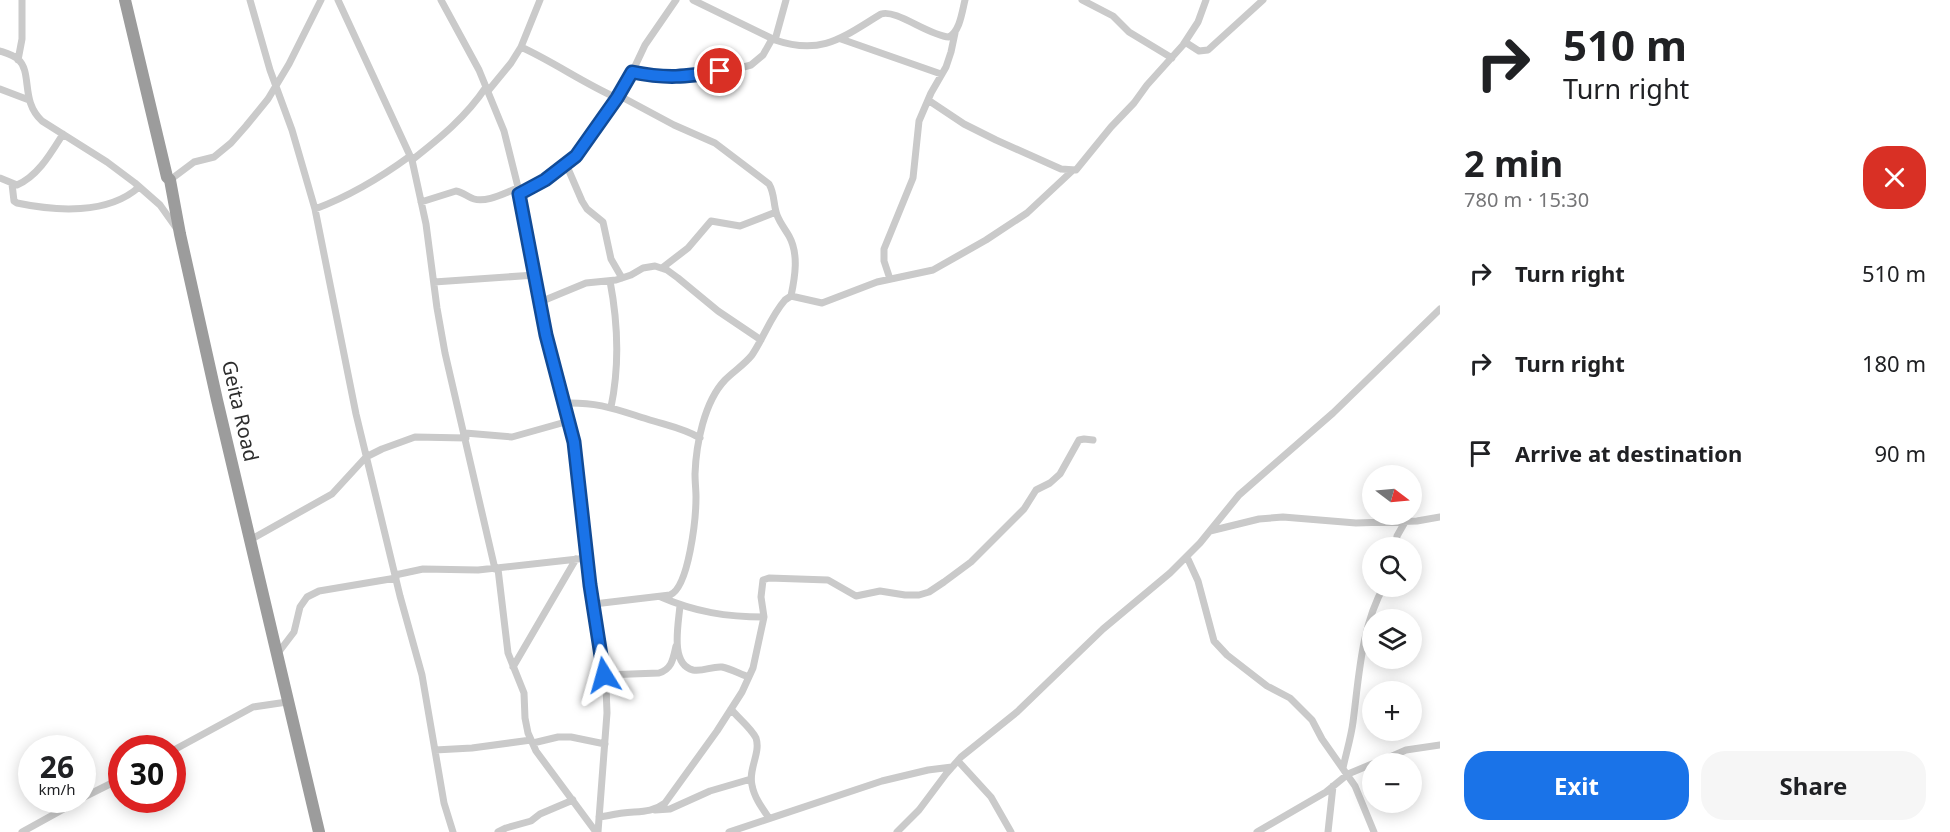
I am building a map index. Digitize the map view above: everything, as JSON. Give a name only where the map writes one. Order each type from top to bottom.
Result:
[{"type":"highway","name":"Geita Road","points":[[125,0],[167,177],[170,180],[180,234],[276,655],[319,832]]},
{"type":"street","points":[[22,0],[22,39],[18,60],[27,79],[29,100],[35,114],[107,162],[160,204],[180,234]]},
{"type":"street","points":[[250,0],[315,209],[366,457],[422,675],[444,803],[453,832]]},
{"type":"street","points":[[170,180],[194,162],[214,156],[231,143],[268,99],[321,0]]},
{"type":"street","points":[[338,0],[411,158],[421,202],[445,353],[480,499],[486,537],[497,569],[508,652],[524,693],[525,718],[532,742],[547,767],[597,832]]},
{"type":"street","points":[[441,0],[475,62],[504,131],[519,190],[546,335],[574,442],[607,713],[597,832]]},
{"type":"street","points":[[315,209],[378,179],[442,137],[511,63],[521,47],[540,0]]},
{"type":"street","points":[[421,202],[456,191],[461,191],[472,199],[483,200],[545,180],[566,164],[576,156],[618,97],[645,45],[676,0]]},
{"type":"street","points":[[693,0],[786,44],[825,44],[841,39],[887,12],[936,34],[949,37],[955,33]]},
{"type":"street","points":[[632,72],[678,78],[740,68],[751,64],[764,55],[774,39],[786,0]]},
{"type":"street","points":[[890,279],[884,261],[884,249],[913,178],[920,121],[951,52],[965,0]]},
{"type":"street","points":[[1082,0],[1113,16],[1129,32],[1172,58]]},
{"type":"street","points":[[791,296],[822,303],[890,279],[933,270],[986,240],[1027,213],[1080,165],[1172,58],[1198,21],[1206,0]]},
{"type":"street","points":[[1185,42],[1199,51],[1208,50],[1263,0]]},
{"type":"street","points":[[841,39],[941,74]]},
{"type":"street","points":[[521,47],[594,88],[708,140],[769,184],[774,193],[776,212],[792,244],[796,270],[791,296],[779,307],[761,340],[744,364],[717,391],[707,414],[700,438],[695,474],[696,499],[692,540],[683,579],[674,593],[594,604]]},
{"type":"street","points":[[0,51],[18,60]]},
{"type":"street","points":[[0,89],[29,100]]},
{"type":"street","points":[[928,100],[964,124],[996,141],[1062,169],[1072,171]]},
{"type":"street","points":[[0,178],[17,185],[29,178],[63,134]]},
{"type":"street","points":[[566,164],[587,209],[603,222],[612,259],[622,278]]},
{"type":"street","points":[[12,184],[14,201],[17,203],[50,208],[78,208],[104,204],[131,194],[139,187]]},
{"type":"street","points":[[662,268],[688,248],[711,220],[740,226],[776,212]]},
{"type":"street","points":[[540,302],[586,284],[622,278],[648,266],[662,268],[761,340]]},
{"type":"street","points":[[434,282],[535,275]]},
{"type":"street","points":[[610,281],[617,330],[617,363],[611,407]]},
{"type":"street","points":[[897,832],[919,810],[958,761],[1074,660],[1102,629],[1187,557],[1239,495],[1333,413],[1440,309]]},
{"type":"street","points":[[564,404],[582,403],[611,407],[670,425],[700,438]]},
{"type":"street","points":[[250,540],[332,494],[366,457],[382,449],[415,438],[512,437],[569,421]]},
{"type":"street","points":[[652,810],[665,803],[699,757],[731,710],[749,677],[758,649],[764,617],[761,588],[763,580],[768,578],[828,580],[856,596],[880,591],[913,596],[929,592],[971,562],[1024,509],[1036,490],[1050,483],[1060,474],[1066,467],[1079,440],[1093,440]]},
{"type":"street","points":[[1210,531],[1259,519],[1283,517],[1362,523]]},
{"type":"street","points":[[1422,520],[1440,517]]},
{"type":"street","points":[[1187,557],[1198,581],[1214,641],[1227,655],[1267,686],[1290,698],[1303,709],[1355,786],[1374,832]]},
{"type":"street","points":[[276,655],[294,632],[300,607],[307,597],[319,591],[396,577],[423,569],[497,569],[587,558]]},
{"type":"street","points":[[513,667],[576,560]]},
{"type":"street","points":[[659,596],[680,605],[725,616],[764,617]]},
{"type":"street","points":[[1257,832],[1334,786],[1345,771],[1354,699],[1367,630],[1379,597]]},
{"type":"street","points":[[604,675],[659,674],[666,671],[673,661],[680,605]]},
{"type":"street","points":[[676,644],[680,657],[689,668],[696,670],[721,667],[749,677]]},
{"type":"street","points":[[186,743],[253,707],[287,702]]},
{"type":"street","points":[[731,710],[755,736],[758,747],[751,779],[756,797],[769,818]]},
{"type":"street","points":[[435,750],[532,742],[558,737],[571,737],[605,744]]},
{"type":"street","points":[[1399,753],[1440,745]]},
{"type":"street","points":[[958,761],[991,797],[1011,832]]},
{"type":"street","points":[[729,832],[882,781],[952,767]]},
{"type":"street","points":[[1345,771],[1362,767]]},
{"type":"street","points":[[599,817],[670,809],[730,784],[751,779]]},
{"type":"street","points":[[1328,832],[1334,786]]},
{"type":"street","points":[[498,832],[531,821],[540,814],[573,800]]},
{"type":"street","points":[[22,832],[56,813]]},
{"type":"route","points":[[604,675],[590,585],[574,442],[546,335],[531,246],[519,194],[545,180],[576,156],[617,98],[632,72],[668,78],[720,71]]}]
